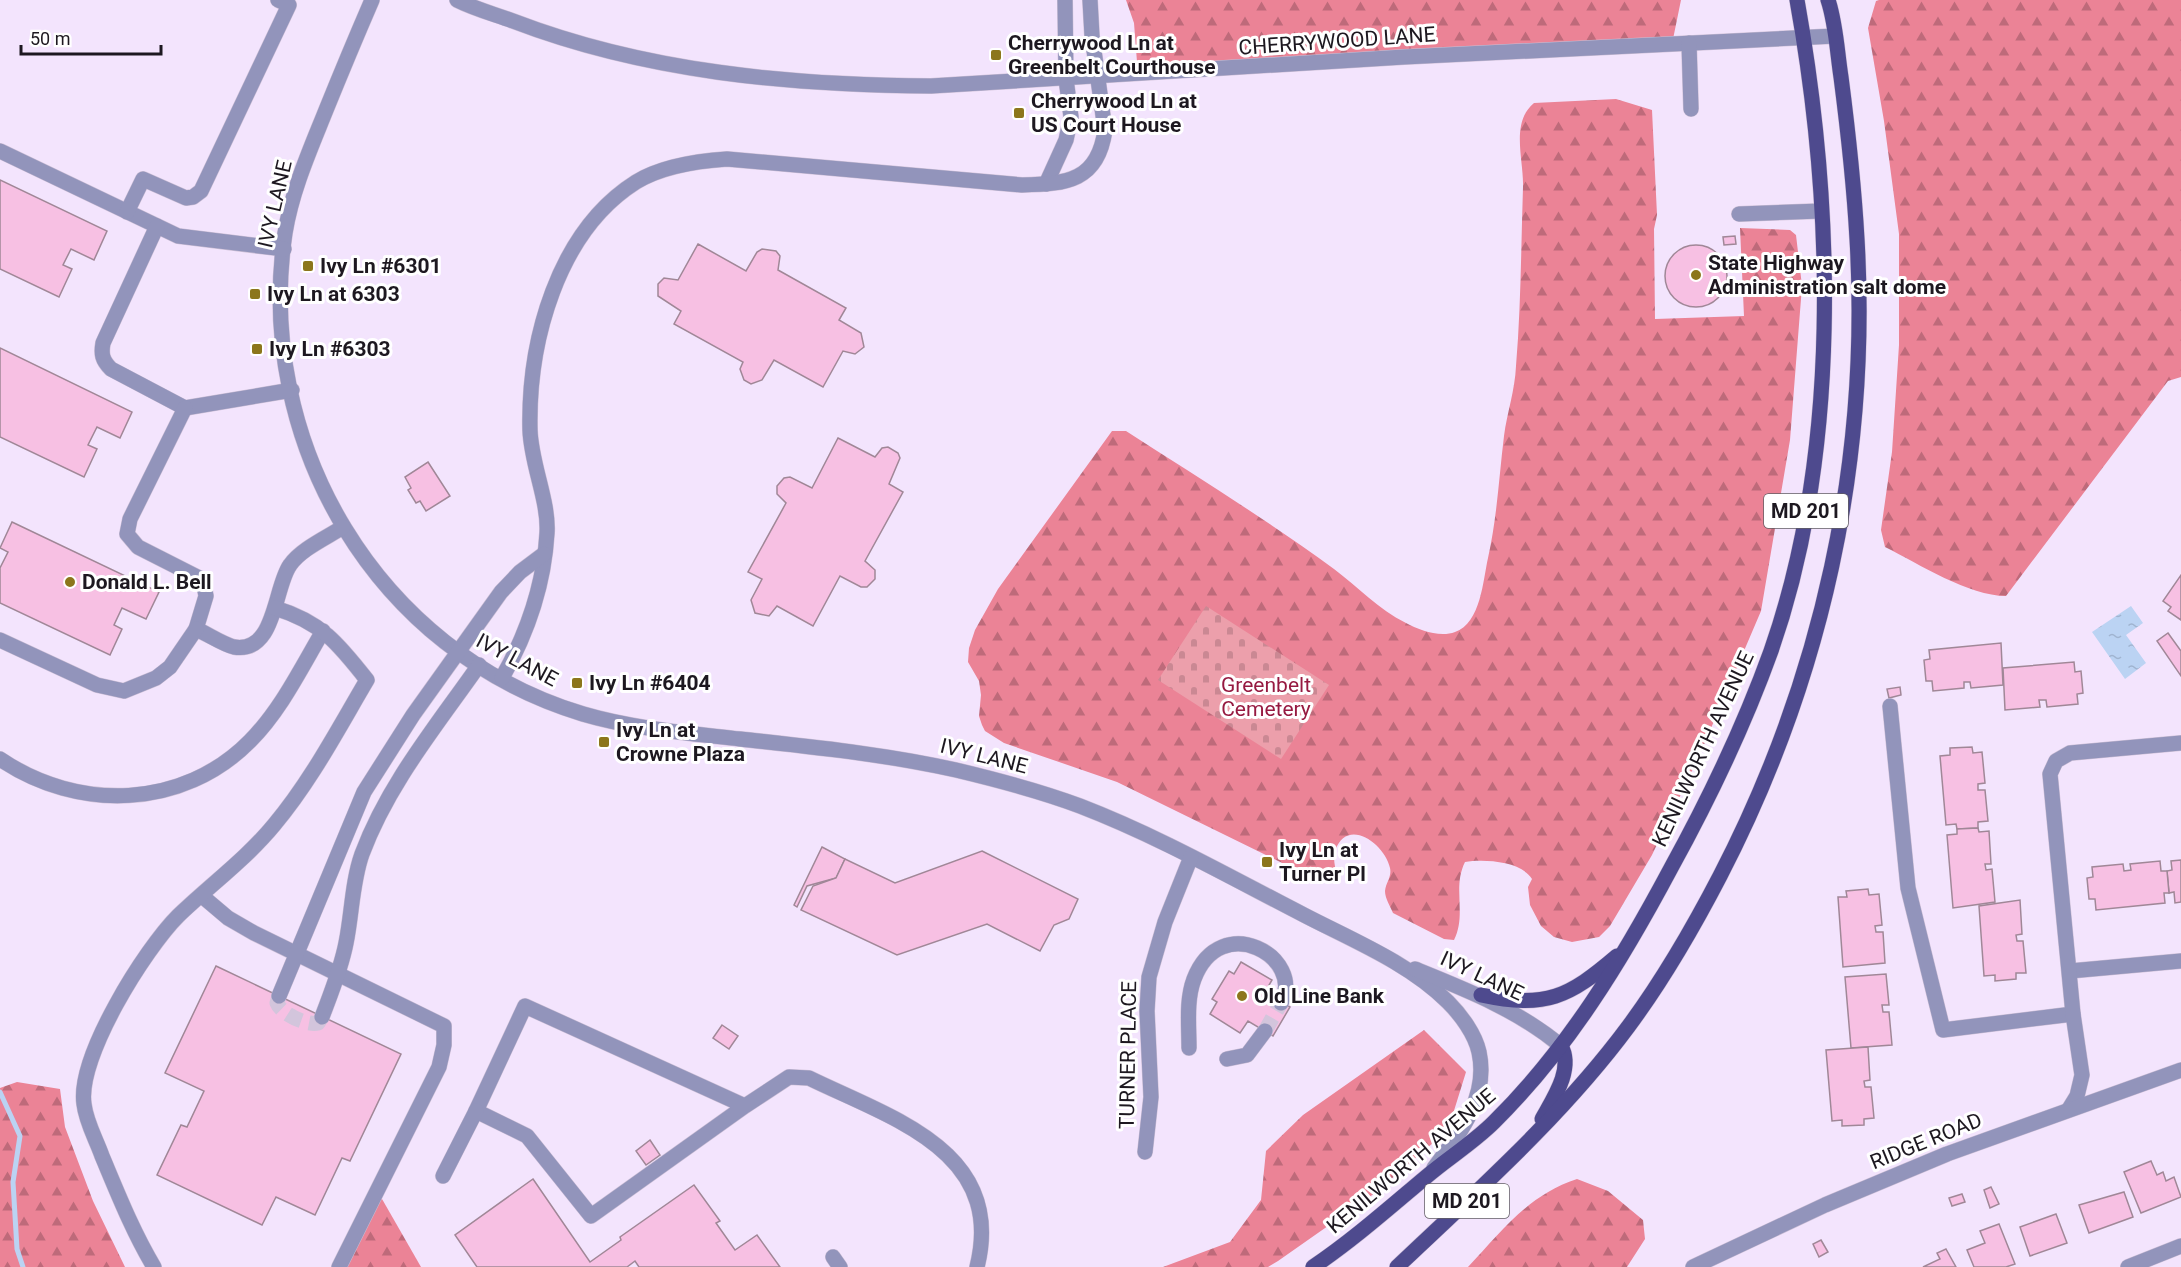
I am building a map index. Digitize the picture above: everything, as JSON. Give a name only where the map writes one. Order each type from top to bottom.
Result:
[{"type":"main road","name":"MD 201","points":[[1797,0],[1804,38]]},
{"type":"main road","name":"MD 201","points":[[1397,1267],[1569,1099],[1627,1029],[1683,944],[1745,828],[1774,764],[1805,676],[1828,585],[1844,504],[1858,369],[1860,282],[1855,198],[1835,36],[1828,0]]},
{"type":"main road","name":"KENILWORTH AVENUE","points":[[1313,1267],[1379,1218],[1491,1125],[1561,1046],[1594,1001],[1683,847],[1732,746],[1771,652],[1799,548],[1811,482],[1824,354],[1821,211],[1804,38]]},
{"type":"main road","points":[[1481,995],[1505,1000],[1550,999],[1587,981],[1626,948]]},
{"type":"main road","points":[[1535,1133],[1562,1078],[1566,1063],[1565,1053],[1561,1046]]},
{"type":"street","points":[[127,212],[143,179],[186,198],[193,197],[201,191],[289,4],[278,0]]},
{"type":"street","name":"IVY LANE","points":[[372,0],[303,167],[286,231],[282,319],[292,390],[302,439],[327,500],[343,527],[390,589],[459,652],[502,678],[553,703],[625,724],[831,749],[923,763],[989,778],[1084,808],[1191,857],[1379,954],[1425,983],[1449,1002],[1469,1028],[1479,1050],[1481,1074],[1476,1103],[1460,1133],[1428,1175]]},
{"type":"street","name":"CHERRYWOOD LANE","points":[[457,0],[547,34],[652,61],[708,72],[811,84],[865,86],[931,86],[1835,36]]},
{"type":"street","points":[[1046,184],[1066,140],[1071,117],[1066,79],[1065,0]]},
{"type":"street","points":[[502,678],[533,614],[540,592],[544,554],[546,516],[536,476],[530,431],[533,365],[541,327],[563,271],[589,226],[610,202],[637,182],[685,164],[727,159],[1012,184],[1069,181],[1087,172],[1096,160],[1103,145],[1105,130],[1090,0]]},
{"type":"street","points":[[1689,43],[1691,109]]},
{"type":"street","points":[[0,151],[178,236],[284,249]]},
{"type":"street","points":[[1739,214],[1821,211]]},
{"type":"street","points":[[157,226],[101,352],[104,362],[111,369],[185,408],[292,390]]},
{"type":"street","points":[[0,640],[80,678],[124,691],[156,678],[170,667],[196,629],[206,596],[203,580],[138,548],[127,534],[130,519],[185,408]]},
{"type":"street","points":[[196,629],[235,647],[248,645],[265,632],[280,588],[292,563],[343,527]]},
{"type":"street","points":[[279,996],[364,792],[413,715],[501,592],[520,572],[544,554]]},
{"type":"street","points":[[154,1267],[134,1230],[84,1104],[84,1090],[102,1035],[149,949],[178,916],[202,896],[273,827],[292,802],[367,680],[349,657],[323,631],[305,618],[275,608]]},
{"type":"street","points":[[0,759],[24,773],[62,788],[103,796],[152,795],[195,780],[234,755],[264,726],[323,631]]},
{"type":"street","points":[[322,1017],[338,974],[346,942],[356,873],[368,839],[382,809],[423,743],[480,665]]},
{"type":"street","points":[[1890,706],[1908,888],[1943,1030],[2073,1014]]},
{"type":"street","points":[[2069,1109],[2077,1096],[2082,1075],[2073,1014],[2055,835],[2050,774],[2052,766],[2062,756],[2070,753],[2181,743]]},
{"type":"street","name":"TURNER PLACE","points":[[1145,1152],[1151,1097],[1147,1030],[1149,977],[1165,922],[1191,857]]},
{"type":"street","points":[[202,896],[228,918],[444,1026],[439,1067],[339,1267]]},
{"type":"street","points":[[1189,1048],[1190,994],[1194,979],[1208,955],[1229,944],[1254,946],[1268,953],[1284,974],[1285,990],[1281,1003]]},
{"type":"street","name":"IVY LANE","points":[[1379,954],[1481,995],[1536,1025],[1561,1046]]},
{"type":"street","points":[[2070,971],[2181,962]]},
{"type":"street","points":[[443,1176],[525,1006],[745,1106]]},
{"type":"street","points":[[1227,1059],[1247,1055],[1265,1030]]},
{"type":"street","name":"RIDGE ROAD","points":[[1693,1267],[1825,1205],[1947,1154],[2181,1070]]},
{"type":"street","points":[[476,1111],[527,1136],[591,1216],[789,1077],[809,1078],[921,1133],[939,1146],[963,1172],[977,1201],[982,1230],[976,1267]]},
{"type":"street","points":[[2128,1267],[2181,1246]]},
{"type":"green space","points":[[1126,0],[1681,0],[1672,44],[1138,75],[1134,23]]},
{"type":"green space","points":[[2181,0],[2181,377],[2168,381],[2006,596],[1976,591],[1928,570],[1885,547],[1881,530],[1892,452],[1899,345],[1899,234],[1884,121],[1868,28],[1876,1]]},
{"type":"green space","points":[[1616,99],[1652,110],[1657,215],[1654,229],[1655,319],[1744,316],[1740,228],[1790,230],[1796,235],[1802,286],[1790,440],[1761,611],[1700,754],[1652,855],[1610,926],[1599,937],[1572,942],[1554,937],[1541,926],[1530,905],[1528,887],[1532,879],[1527,873],[1520,868],[1502,863],[1473,861],[1465,862],[1461,872],[1458,930],[1454,940],[1444,939],[1393,913],[1385,894],[1390,877],[1387,859],[1374,843],[1365,837],[1348,836],[1341,841],[1334,854],[1336,879],[1331,883],[1321,882],[1117,782],[1004,743],[985,731],[979,716],[981,695],[979,681],[968,662],[969,648],[975,630],[998,589],[1112,431],[1126,431],[1231,498],[1334,569],[1377,605],[1396,617],[1417,628],[1436,634],[1449,634],[1464,627],[1476,610],[1482,589],[1494,528],[1504,436],[1513,393],[1521,277],[1523,176],[1520,131],[1522,121],[1534,103]]},
{"type":"green space","name":"Greenbelt Cemetery","points":[[1206,606],[1329,685],[1281,759],[1158,680]]},
{"type":"green space","points":[[1424,1030],[1466,1072],[1448,1130],[1375,1193],[1268,1267],[1163,1267],[1230,1242],[1261,1200],[1266,1151],[1303,1115]]},
{"type":"green space","points":[[17,1082],[60,1089],[65,1127],[93,1201],[125,1267],[0,1267],[0,1088]]},
{"type":"green space","points":[[1577,1179],[1608,1191],[1643,1220],[1645,1239],[1627,1267],[1468,1267],[1530,1204],[1544,1194]]},
{"type":"green space","points":[[378,1192],[421,1267],[339,1267]]},
{"type":"water","points":[[2131,606],[2143,623],[2126,635],[2146,663],[2125,679],[2092,632]]},
{"type":"building","points":[[0,180],[107,231],[94,260],[71,249],[63,265],[72,269],[59,297],[0,269]]},
{"type":"building","points":[[1735,236],[1736,244],[1724,245],[1723,237]]},
{"type":"building","points":[[698,244],[746,271],[757,252],[762,249],[776,251],[780,256],[778,270],[846,308],[839,320],[861,333],[864,347],[855,354],[843,351],[823,387],[774,360],[762,380],[751,384],[744,380],[740,369],[743,362],[674,324],[681,311],[658,296],[658,284],[664,278],[678,280]]},
{"type":"building","name":"State Highway Administration salt dome","points":[[1696,245],[1708,247],[1718,254],[1725,264],[1727,276],[1725,288],[1718,298],[1708,305],[1696,307],[1684,305],[1674,298],[1667,288],[1665,276],[1667,264],[1674,254],[1684,247]]},
{"type":"building","points":[[0,348],[132,412],[120,438],[97,427],[88,445],[97,449],[84,477],[0,437]]},
{"type":"building","points":[[838,438],[875,457],[882,448],[888,447],[898,453],[900,458],[889,484],[903,492],[865,561],[875,570],[875,579],[867,587],[861,587],[840,576],[813,626],[777,606],[769,616],[755,613],[751,600],[762,579],[748,572],[786,503],[777,494],[777,486],[784,478],[790,477],[812,488]]},
{"type":"building","points":[[428,462],[450,496],[426,511],[420,501],[416,503],[408,490],[411,488],[405,477]]},
{"type":"building","points":[[12,522],[159,592],[146,619],[122,608],[114,625],[122,629],[110,655],[0,603],[0,568],[8,552],[0,548]]},
{"type":"building","points":[[2181,575],[2181,620],[2168,611],[2171,607],[2163,601]]},
{"type":"building","points":[[2168,633],[2181,651],[2181,676],[2157,641]]},
{"type":"building","points":[[2001,643],[2003,685],[1971,688],[1970,682],[1964,682],[1964,688],[1933,691],[1932,681],[1926,681],[1924,660],[1930,659],[1929,650]]},
{"type":"building","points":[[2074,662],[2075,672],[2081,671],[2083,693],[2077,694],[2078,704],[2047,707],[2046,700],[2039,700],[2040,707],[2005,710],[2003,668]]},
{"type":"building","points":[[1900,687],[1901,695],[1889,698],[1887,689]]},
{"type":"building","points":[[1972,747],[1973,753],[1982,752],[1985,783],[1978,784],[1978,790],[1985,790],[1988,821],[1978,822],[1978,828],[1957,829],[1956,824],[1946,825],[1940,756],[1950,755],[1950,748]]},
{"type":"building","points":[[1978,828],[1979,832],[1989,831],[1991,864],[1985,864],[1986,870],[1992,869],[1995,902],[1953,908],[1947,835],[1957,834],[1957,829]]},
{"type":"building","points":[[822,847],[845,859],[836,878],[807,886],[797,907],[794,905]]},
{"type":"building","points":[[982,851],[1078,899],[1069,919],[1054,925],[1040,951],[987,924],[897,955],[801,910],[813,886],[836,878],[845,859],[895,883]]},
{"type":"building","points":[[2181,860],[2181,902],[2175,903],[2174,892],[2169,893],[2167,871],[2172,870],[2171,861]]},
{"type":"building","points":[[2160,861],[2161,871],[2167,871],[2169,893],[2164,893],[2165,903],[2096,910],[2095,899],[2089,899],[2087,878],[2093,877],[2092,867],[2123,864],[2124,871],[2131,870],[2130,864]]},
{"type":"building","points":[[1868,889],[1869,895],[1879,894],[1882,925],[1875,926],[1876,932],[1883,932],[1885,963],[1843,967],[1838,897],[1847,897],[1846,891]]},
{"type":"building","points":[[2020,900],[2022,934],[2016,935],[2017,941],[2023,941],[2026,973],[2016,973],[2016,979],[1995,981],[1995,975],[1984,976],[1979,906]]},
{"type":"building","name":"Old Line Bank","points":[[1241,962],[1272,980],[1265,992],[1290,1007],[1273,1036],[1248,1021],[1240,1033],[1210,1014],[1217,1002],[1212,999],[1229,971],[1234,974]]},
{"type":"building","points":[[216,966],[401,1054],[350,1161],[342,1158],[315,1215],[276,1197],[262,1225],[157,1175],[181,1125],[187,1127],[204,1091],[165,1073]]},
{"type":"building","points":[[1886,974],[1889,1005],[1882,1005],[1883,1012],[1889,1012],[1892,1045],[1851,1048],[1845,977]]},
{"type":"building","points":[[722,1025],[738,1036],[729,1049],[713,1038]]},
{"type":"building","points":[[1868,1047],[1870,1080],[1864,1081],[1865,1087],[1871,1087],[1874,1118],[1864,1119],[1864,1125],[1842,1126],[1842,1120],[1832,1121],[1826,1050]]},
{"type":"building","points":[[650,1140],[660,1155],[646,1165],[636,1151]]},
{"type":"building","points":[[2151,1161],[2157,1175],[2163,1172],[2166,1181],[2174,1177],[2181,1197],[2141,1213],[2124,1172]]},
{"type":"building","points":[[533,1179],[590,1262],[621,1240],[620,1237],[694,1185],[720,1221],[716,1223],[735,1250],[757,1235],[780,1267],[639,1267],[635,1261],[627,1267],[477,1267],[455,1235]]},
{"type":"building","points":[[1991,1187],[1999,1204],[1990,1208],[1984,1190]]},
{"type":"building","points":[[2124,1192],[2133,1217],[2089,1233],[2079,1205]]},
{"type":"building","points":[[1962,1194],[1965,1202],[1952,1206],[1949,1198]]},
{"type":"building","points":[[2056,1214],[2067,1243],[2030,1256],[2020,1227]]},
{"type":"building","points":[[1999,1224],[2015,1264],[2006,1267],[1974,1267],[1967,1250],[1985,1243],[1980,1231]]},
{"type":"building","points":[[1821,1240],[1828,1252],[1819,1257],[1813,1244]]},
{"type":"building","points":[[1946,1249],[1956,1267],[1923,1267],[1940,1259],[1937,1253]]},
{"type":"waterway","points":[[0,1092],[20,1136],[13,1182],[17,1249],[23,1267]]},
{"type":"tunnel","points":[[279,996],[277,1003],[295,1018],[308,1023],[318,1023],[322,1017]]},
{"type":"tunnel","points":[[1265,1031],[1281,1003]]},
{"type":"place","name":"Cherrywood Ln at Greenbelt Courthouse","points":[[996,55]]},
{"type":"place","name":"Cherrywood Ln at US Court House","points":[[1019,113]]},
{"type":"place","name":"Ivy Ln #6301","points":[[308,266]]},
{"type":"place","name":"State Highway Administration salt dome","points":[[1696,275]]},
{"type":"place","name":"Ivy Ln at 6303","points":[[255,294]]},
{"type":"place","name":"Ivy Ln #6303","points":[[257,349]]},
{"type":"place","name":"Donald L. Bell","points":[[70,582]]},
{"type":"place","name":"Ivy Ln #6404","points":[[577,683]]},
{"type":"place","name":"Ivy Ln at Crowne Plaza","points":[[604,742]]},
{"type":"place","name":"Ivy Ln at Turner Pl","points":[[1267,862]]},
{"type":"place","name":"Old Line Bank","points":[[1242,996]]}]
